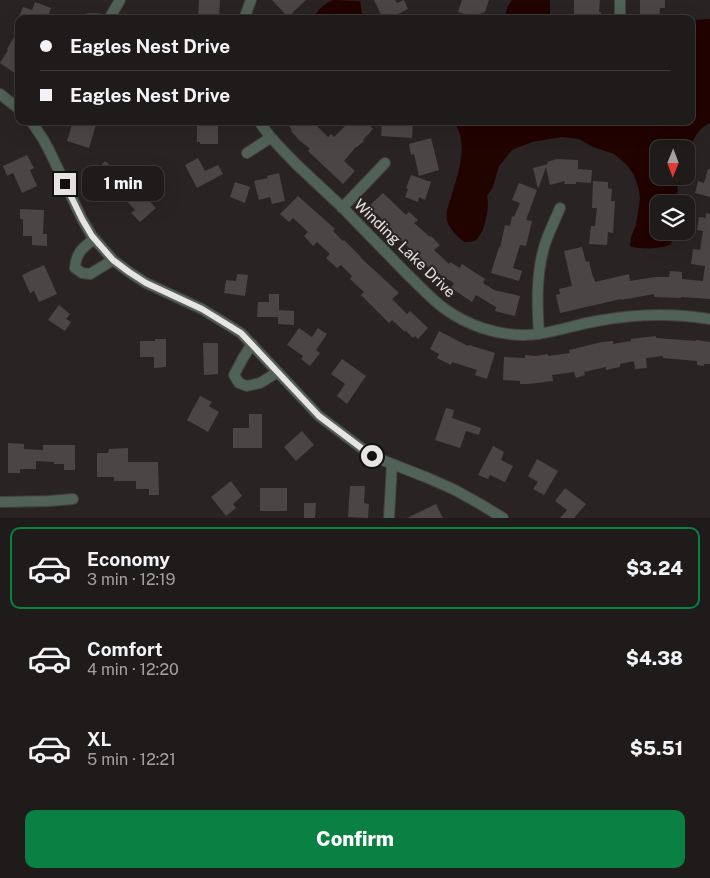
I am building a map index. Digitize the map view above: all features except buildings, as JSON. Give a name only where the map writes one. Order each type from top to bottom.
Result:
[{"type":"street","points":[[111,15],[120,0]]},
{"type":"street","points":[[245,15],[251,0]]},
{"type":"street","points":[[620,0],[620,15]]},
{"type":"street","points":[[0,94],[15,106]]},
{"type":"street","points":[[34,125],[43,139],[82,219],[94,239],[113,260],[146,283],[202,309],[241,333],[319,416],[372,456],[454,490],[502,518]]},
{"type":"street","name":"Winding Lake Drive","points":[[262,125],[270,138],[428,295],[444,309],[473,324],[488,330],[524,335],[540,334],[619,317],[674,315],[710,319]]},
{"type":"street","points":[[247,153],[270,138]]},
{"type":"street","points":[[342,208],[385,163]]},
{"type":"street","points":[[540,334],[538,303],[540,270],[545,245],[560,208]]},
{"type":"street","points":[[94,239],[76,256],[75,268],[82,273],[90,274],[113,260]]},
{"type":"street","points":[[252,344],[234,375],[239,383],[247,386],[260,382],[278,372]]},
{"type":"street","points":[[389,518],[392,464]]},
{"type":"street","points":[[0,502],[73,499]]},
{"type":"shaded area","points":[[333,0],[360,1],[362,15],[316,15],[327,3]]},
{"type":"shaded area","points":[[512,0],[550,0],[550,15],[505,15]]},
{"type":"shaded area","points":[[710,19],[710,123],[701,129],[694,140],[650,140],[650,185],[678,185],[677,195],[650,195],[650,240],[672,240],[671,244],[650,248],[630,246],[640,199],[634,175],[627,165],[614,154],[593,147],[579,139],[562,137],[532,142],[512,150],[499,166],[493,187],[487,196],[486,219],[479,237],[473,241],[464,242],[454,232],[448,223],[446,214],[461,158],[461,138],[456,125],[695,125],[695,21]]},
{"type":"route","points":[[65,184],[92,236],[113,260],[146,283],[202,309],[241,333],[319,416],[372,456]]}]
